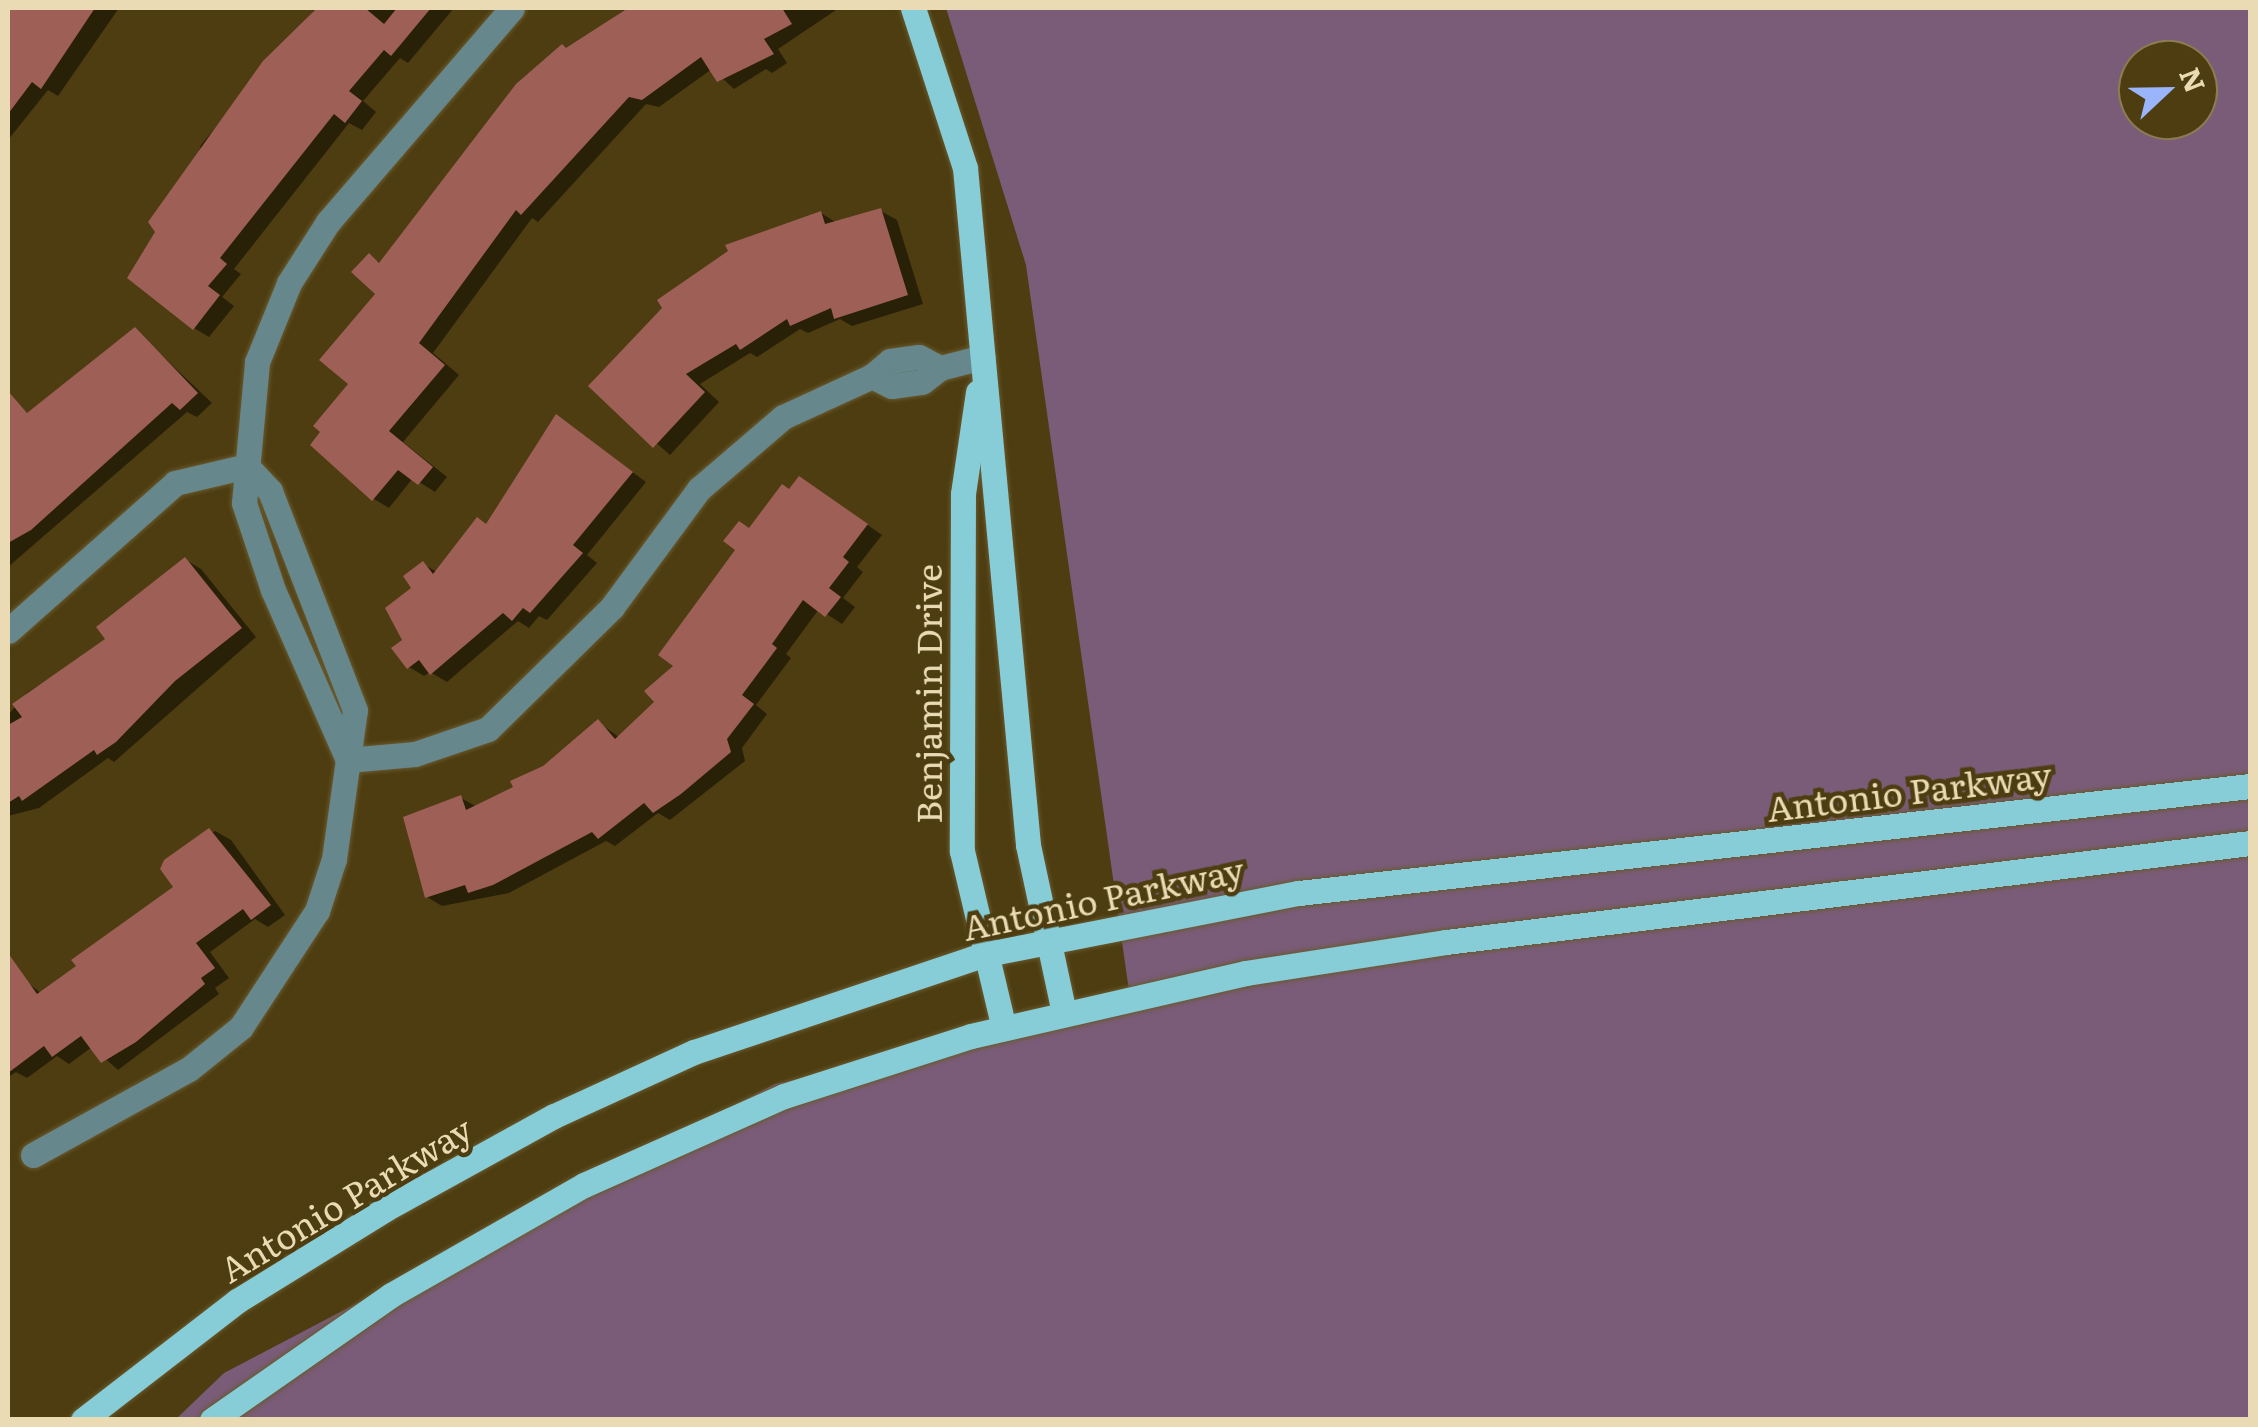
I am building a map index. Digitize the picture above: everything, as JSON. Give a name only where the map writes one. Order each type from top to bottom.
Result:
[{"type":"main road","name":"Benjamin Drive","points":[[913,8],[965,168],[1028,845],[1064,1012]]},
{"type":"main road","name":"Benjamin Drive","points":[[983,357],[963,494],[958,728],[962,851],[982,955],[1004,1028]]},
{"type":"main road","name":"Antonio Parkway","points":[[83,1420],[237,1301],[386,1208],[554,1116],[712,1046],[982,955],[1299,893],[2250,786]]},
{"type":"main road","points":[[212,1420],[391,1295],[584,1184],[784,1096],[1004,1028],[1246,974],[1446,942],[2250,843]]},
{"type":"street","points":[[32,1155],[189,1069],[241,1027],[317,911],[334,859],[355,710],[329,632],[270,491],[248,466],[257,362],[289,283],[366,174],[512,8]]},
{"type":"street","points":[[348,760],[416,754],[488,729],[612,607],[699,489],[783,417],[872,376],[892,386],[922,382],[940,368],[983,357]]},
{"type":"street","points":[[8,631],[175,484],[248,466]]},
{"type":"shaded area","points":[[946,8],[2250,8],[2250,1419],[175,1420],[224,1373],[775,1084],[1131,1005],[1026,265]]},
{"type":"building","points":[[8,8],[95,8],[41,89],[32,82],[8,114]]},
{"type":"building","points":[[317,8],[365,8],[384,24],[397,8],[431,8],[391,56],[384,50],[349,91],[362,101],[345,123],[334,114],[220,258],[227,264],[208,286],[220,295],[193,330],[127,278],[155,232],[148,222],[263,61]]},
{"type":"building","points":[[628,8],[782,8],[792,24],[764,39],[774,54],[717,82],[701,57],[642,100],[629,97],[521,215],[516,210],[419,343],[445,365],[389,431],[433,467],[418,485],[398,470],[372,501],[310,445],[320,432],[313,426],[348,384],[319,360],[375,294],[351,272],[369,253],[379,263],[516,84],[562,44],[566,48]]},
{"type":"building","points":[[881,208],[908,295],[834,319],[831,308],[790,326],[787,319],[740,350],[736,344],[686,374],[705,392],[653,448],[588,386],[662,308],[657,300],[728,251],[725,245],[821,211],[825,224]]},
{"type":"building","points":[[135,327],[198,393],[180,410],[172,403],[31,530],[8,543],[8,391],[27,413]]},
{"type":"building","points":[[556,414],[633,472],[573,545],[583,553],[530,613],[523,608],[512,621],[503,613],[430,675],[419,660],[407,669],[391,648],[402,640],[385,608],[411,588],[403,576],[423,561],[433,574],[477,517],[486,524]]},
{"type":"building","points":[[799,476],[868,524],[843,557],[849,562],[829,588],[841,597],[825,617],[803,600],[772,644],[777,648],[742,695],[754,704],[727,739],[731,752],[653,813],[644,803],[598,839],[592,832],[493,885],[468,893],[465,885],[425,898],[403,817],[461,795],[466,810],[513,787],[510,781],[543,766],[598,719],[615,739],[654,702],[644,691],[673,666],[658,655],[735,550],[723,541],[739,521],[749,528],[782,484],[789,489]]},
{"type":"building","points":[[185,557],[242,628],[175,681],[116,742],[97,755],[94,750],[22,801],[19,796],[8,803],[8,725],[22,717],[12,704],[105,639],[96,627]]},
{"type":"building","points":[[209,828],[271,905],[251,920],[243,909],[196,943],[215,968],[201,978],[205,984],[136,1042],[101,1063],[81,1036],[52,1057],[44,1046],[8,1073],[8,953],[37,994],[76,966],[71,960],[173,887],[160,869],[164,860]]}]
